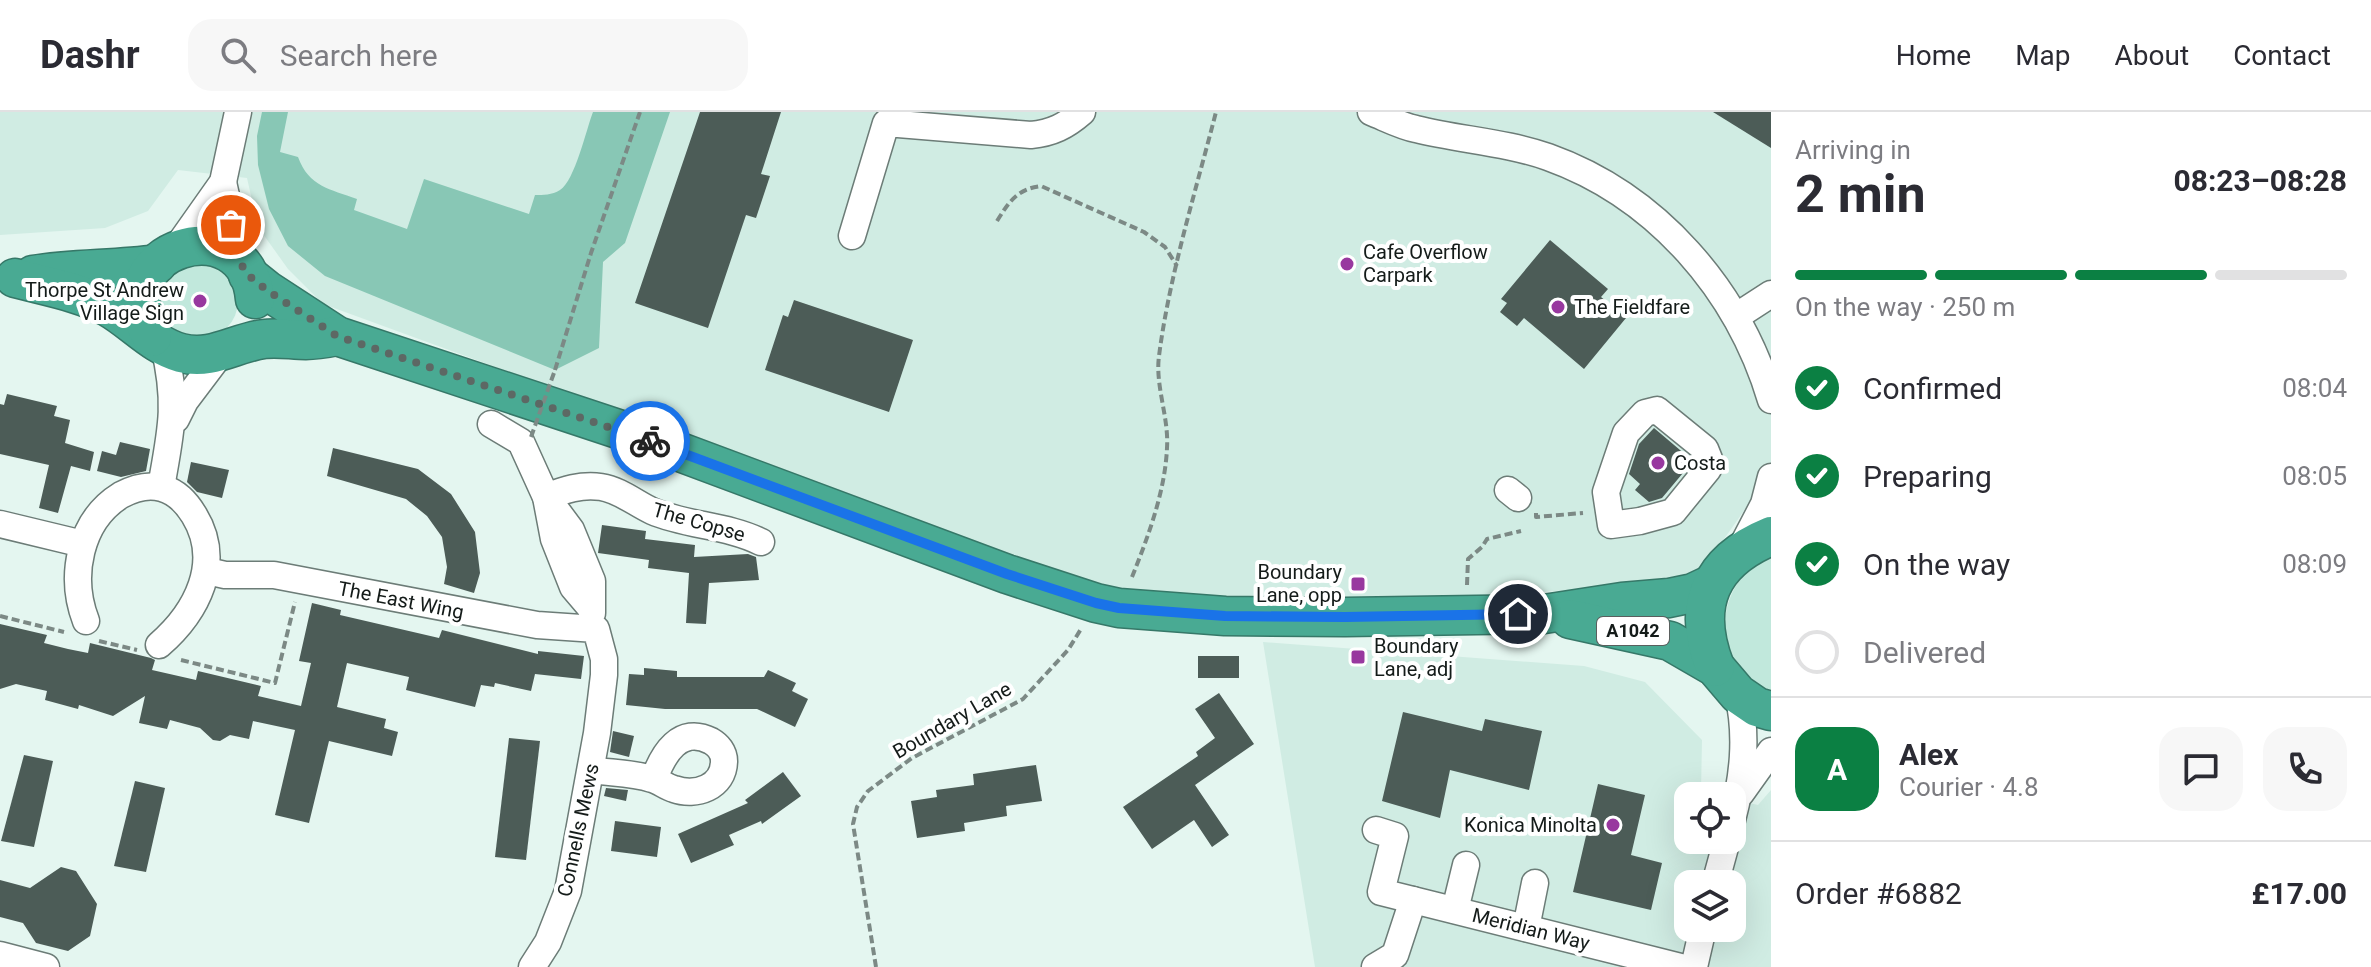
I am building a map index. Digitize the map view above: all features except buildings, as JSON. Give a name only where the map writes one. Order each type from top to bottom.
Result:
[{"type":"highway","name":"A1042","points":[[7,278],[63,270],[115,270],[166,257],[189,245],[219,249],[268,291],[337,336],[621,430],[1007,574],[1108,606],[1225,616],[1544,614],[1669,598],[1693,593],[1710,585]]},
{"type":"highway","points":[[158,342],[144,324],[141,298],[148,275],[166,257]]},
{"type":"highway","points":[[231,348],[248,334],[256,311],[255,293],[245,269]]},
{"type":"highway","name":"A1042","points":[[7,278],[60,290],[107,307],[158,342],[192,355],[205,356],[265,339],[308,340],[337,336]]},
{"type":"highway","points":[[1771,536],[1738,554],[1719,570],[1710,585],[1705,625],[1707,646],[1726,681],[1757,707],[1771,711]]},
{"type":"highway","name":"A1042","points":[[1544,614],[1670,641],[1726,681]]},
{"type":"street","points":[[166,257],[223,182],[238,112]]},
{"type":"street","points":[[852,236],[886,123],[1031,135],[1064,127],[1082,112]]},
{"type":"street","points":[[1371,112],[1414,129],[1493,142],[1549,158],[1610,187],[1667,230],[1707,272],[1737,316],[1763,371],[1771,400]]},
{"type":"street","points":[[223,182],[245,269]]},
{"type":"street","points":[[1737,316],[1771,294]]},
{"type":"street","points":[[158,342],[174,396],[161,487]]},
{"type":"street","points":[[172,426],[185,401],[231,348]]},
{"type":"street","points":[[491,424],[521,442],[546,497],[571,530],[592,581],[593,618]]},
{"type":"street","points":[[1738,554],[1764,504],[1771,477]]},
{"type":"street","points":[[86,621],[78,593],[83,544],[92,523],[114,500],[129,490],[144,486],[161,487],[177,494],[197,520],[204,538],[207,571],[185,619],[159,645]]},
{"type":"street","name":"The Copse","points":[[546,497],[578,486],[602,487],[623,494],[654,511],[702,525],[722,527],[761,542]]},
{"type":"street","points":[[0,524],[83,544]]},
{"type":"street","name":"The East Wing","points":[[207,571],[225,575],[262,563],[274,575],[537,625],[593,618]]},
{"type":"street","name":"Connells Mews","points":[[532,967],[548,942],[568,891],[591,770],[604,659],[593,618]]},
{"type":"street","points":[[1726,681],[1745,729],[1738,782]]},
{"type":"street","points":[[1746,791],[1771,751]]},
{"type":"street","points":[[591,770],[654,779]]},
{"type":"street","name":"Meridian Way","points":[[1376,830],[1395,836],[1381,892],[1681,967]]},
{"type":"street","points":[[1455,910],[1466,865]]},
{"type":"street","points":[[1526,928],[1535,883]]},
{"type":"street","points":[[1375,967],[1395,955],[1413,900]]},
{"type":"street","points":[[1694,967],[1700,942]]},
{"type":"street","points":[[0,955],[46,967]]},
{"type":"path","points":[[531,437],[640,112]]},
{"type":"path","points":[[1108,606],[1146,542],[1161,486],[1167,448],[1159,360],[1177,268],[1216,112]]},
{"type":"path","points":[[997,221],[1024,188],[1041,186],[1144,232],[1165,247],[1177,268]]},
{"type":"path","points":[[1521,498],[1536,517],[1609,509]]},
{"type":"path","points":[[1465,615],[1468,559],[1487,539],[1521,531]]},
{"type":"path","name":"Boundary Lane","points":[[876,967],[853,824],[857,807],[868,791],[912,758],[1023,699],[1108,606]]},
{"type":"shaded area","points":[[0,112],[1771,112],[1771,497],[1753,498],[1707,563],[1695,574],[1633,586],[1417,600],[1232,601],[1137,593],[1093,585],[323,304],[288,269],[258,227],[247,178],[178,170],[148,211],[105,228],[0,235]]},
{"type":"shaded area","points":[[200,263],[215,266],[227,274],[235,286],[238,301],[235,316],[227,328],[215,336],[200,339],[185,336],[173,328],[165,316],[162,301],[165,286],[173,274],[185,266]]},
{"type":"shaded area","points":[[1771,556],[1771,692],[1752,680],[1737,665],[1729,650],[1725,618],[1728,602],[1744,574]]},
{"type":"shaded area","points":[[1263,642],[1584,666],[1645,682],[1702,740],[1701,782],[1674,782],[1674,854],[1746,854],[1746,802],[1758,805],[1771,790],[1771,967],[1315,967]]},
{"type":"green space","points":[[262,112],[288,112],[280,152],[298,157],[314,181],[357,199],[354,210],[407,229],[424,179],[529,214],[535,195],[554,193],[565,185],[575,166],[593,112],[670,112],[625,243],[603,262],[599,348],[555,370],[325,276],[288,246],[269,209],[258,165],[257,136]]},
{"type":"way so far","points":[[231,225],[241,264],[248,275],[337,336],[650,441]]},
{"type":"place","name":"Cafe Overflow Carpark","points":[[1347,264]]},
{"type":"place","name":"Thorpe St Andrew Village Sign","points":[[200,301]]},
{"type":"place","name":"The Fieldfare","points":[[1558,307]]},
{"type":"place","name":"Costa","points":[[1658,463]]},
{"type":"place","name":"Boundary Lane, opp","points":[[1358,584]]},
{"type":"place","name":"Boundary Lane, adj","points":[[1358,657]]},
{"type":"place","name":"Konica Minolta","points":[[1613,825]]},
{"type":"route","points":[[650,441],[1007,574],[1119,608],[1225,616],[1518,614]]}]
